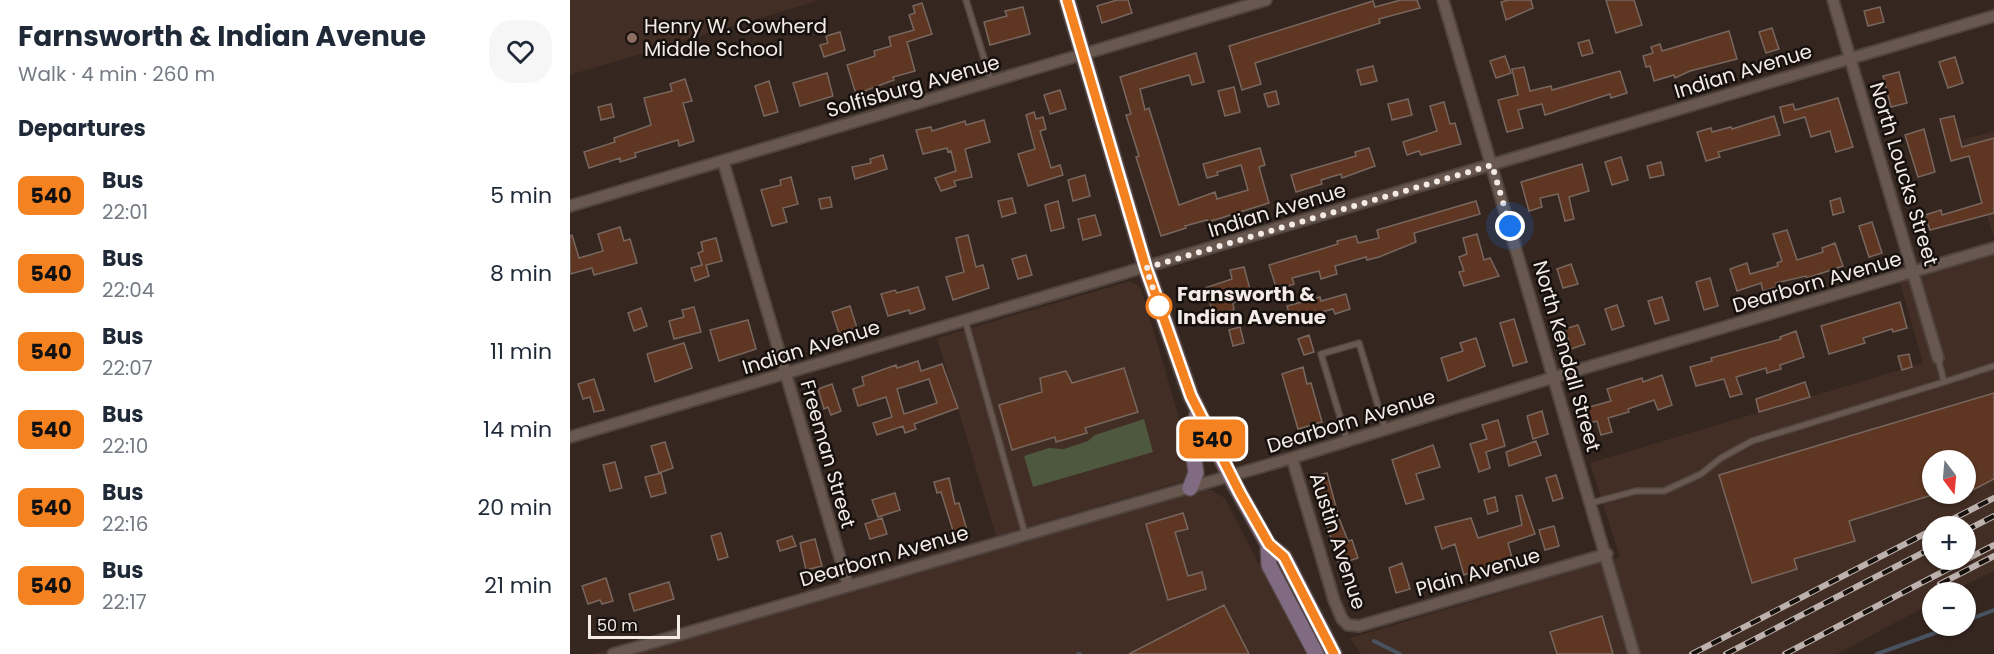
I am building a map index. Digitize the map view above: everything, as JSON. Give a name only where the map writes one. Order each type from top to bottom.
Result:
[{"type":"main road","points":[[1067,0],[1146,268],[1175,355],[1198,411],[1230,476],[1269,544],[1284,557],[1334,654]]},
{"type":"main road","points":[[1190,488],[1196,473],[1191,439],[1198,411]]},
{"type":"main road","points":[[1269,544],[1269,565],[1316,654]]},
{"type":"street","name":"Solfisburg Avenue","points":[[570,206],[1266,0]]},
{"type":"street","name":"North Kendall Street","points":[[1443,0],[1592,503],[1634,654]]},
{"type":"street","name":"North Loucks Street","points":[[1833,0],[1938,358]]},
{"type":"street","name":"Indian Avenue","points":[[570,437],[1994,16]]},
{"type":"street","name":"Freeman Street","points":[[723,161],[848,585]]},
{"type":"street","name":"Dearborn Avenue","points":[[613,654],[1190,488],[1554,377],[1994,248]]},
{"type":"street","name":"Austin Avenue","points":[[1292,458],[1338,609],[1348,626],[1359,626]]},
{"type":"street","name":"Plain Avenue","points":[[1359,626],[1606,554]]},
{"type":"lane","points":[[966,0],[992,82]]},
{"type":"lane","points":[[965,320],[1025,534]]},
{"type":"lane","points":[[1347,441],[1321,354],[1359,343],[1385,429]]},
{"type":"lane","points":[[1938,358],[1944,382]]},
{"type":"lane","points":[[1592,503],[1636,491],[1664,491],[1701,474],[1721,458],[1752,441],[1994,366]]},
{"type":"shaded area","name":"Henry W. Cowherd Middle School","points":[[570,0],[820,0],[570,75]]},
{"type":"shaded area","points":[[1994,131],[1994,238],[1963,140]]},
{"type":"shaded area","points":[[1994,240],[1994,571],[1971,582],[1922,582],[1922,608],[1837,654],[1361,654],[1350,638],[1620,557],[1590,463],[1923,363],[1896,269]]},
{"type":"shaded area","points":[[1130,281],[1141,288],[1191,459],[1188,474],[1181,482],[996,536],[937,338]]},
{"type":"shaded area","points":[[1201,490],[1211,490],[1225,498],[1305,654],[593,654],[891,566],[965,560]]},
{"type":"green space","points":[[1144,419],[1153,452],[1033,487],[1024,456],[1049,448],[1064,449],[1088,441],[1095,435]]},
{"type":"building","points":[[1117,0],[1128,0],[1132,13],[1102,23],[1097,6]]},
{"type":"building","points":[[1401,0],[1417,0],[1420,8],[1379,19],[1380,23],[1255,63],[1261,84],[1242,90],[1229,46],[1373,1],[1375,7]]},
{"type":"building","points":[[1531,0],[1533,8],[1506,20],[1501,2]]},
{"type":"building","points":[[1606,0],[1634,0],[1642,25],[1616,33]]},
{"type":"building","points":[[922,3],[932,34],[907,42],[915,71],[893,77],[894,80],[856,94],[847,65],[875,56],[874,51],[891,46],[889,37],[914,30],[909,15],[915,13],[913,6]]},
{"type":"building","points":[[1023,7],[1030,34],[990,45],[984,22],[1007,16],[1005,11]]},
{"type":"building","points":[[1880,7],[1884,22],[1868,26],[1864,11]]},
{"type":"building","points":[[1772,28],[1779,49],[1766,53],[1759,32]]},
{"type":"building","points":[[1729,31],[1737,59],[1690,71],[1675,78],[1674,75],[1654,81],[1650,66],[1646,67],[1643,56],[1653,53],[1651,47],[1660,44],[1662,51]]},
{"type":"building","points":[[840,32],[845,50],[824,57],[820,45],[828,43],[826,36]]},
{"type":"building","points":[[1589,40],[1593,53],[1582,56],[1578,43]]},
{"type":"building","points":[[1196,53],[1204,82],[1192,85],[1189,75],[1140,89],[1145,110],[1149,108],[1179,205],[1215,192],[1217,199],[1248,190],[1241,165],[1217,172],[1218,175],[1207,178],[1203,164],[1260,148],[1265,165],[1259,167],[1269,203],[1208,222],[1207,220],[1185,226],[1186,228],[1161,236],[1136,157],[1139,156],[1126,115],[1131,114],[1120,77]]},
{"type":"building","points":[[1505,56],[1511,73],[1496,78],[1490,61]]},
{"type":"building","points":[[1955,57],[1963,83],[1948,88],[1939,62]]},
{"type":"building","points":[[1373,66],[1377,81],[1361,85],[1357,70]]},
{"type":"building","points":[[1524,67],[1530,91],[1551,86],[1552,90],[1620,71],[1627,93],[1611,98],[1610,94],[1545,115],[1542,104],[1518,110],[1523,128],[1507,132],[1498,100],[1518,95],[1512,69]]},
{"type":"building","points":[[1899,72],[1907,103],[1891,107],[1883,76]]},
{"type":"building","points":[[827,73],[833,96],[800,106],[793,83]]},
{"type":"building","points":[[685,79],[692,101],[683,103],[694,141],[679,146],[678,140],[635,153],[636,157],[620,162],[620,158],[589,168],[584,152],[615,142],[614,138],[651,125],[644,98],[672,91],[670,84]]},
{"type":"building","points":[[769,81],[778,112],[764,116],[755,86]]},
{"type":"building","points":[[1234,87],[1240,112],[1225,116],[1218,91]]},
{"type":"building","points":[[1060,90],[1066,109],[1050,114],[1044,95]]},
{"type":"building","points":[[1276,91],[1279,104],[1268,107],[1264,94]]},
{"type":"building","points":[[1838,98],[1853,147],[1836,152],[1830,131],[1811,137],[1805,117],[1784,123],[1780,107],[1793,104],[1795,110]]},
{"type":"building","points":[[1408,99],[1412,115],[1392,120],[1388,104]]},
{"type":"building","points":[[1444,102],[1450,124],[1455,123],[1461,144],[1421,155],[1419,151],[1407,155],[1403,142],[1437,131],[1430,106]]},
{"type":"building","points":[[611,104],[614,117],[601,120],[598,107]]},
{"type":"building","points":[[1034,112],[1036,119],[1043,117],[1046,129],[1040,131],[1051,168],[1060,165],[1063,175],[1028,186],[1018,154],[1035,149],[1026,115]]},
{"type":"building","points":[[1774,116],[1780,135],[1718,152],[1720,157],[1706,161],[1697,132],[1711,128],[1712,132],[1731,127],[1732,129]]},
{"type":"building","points":[[1954,116],[1962,147],[1994,138],[1994,213],[1930,230],[1925,215],[1941,210],[1942,215],[1982,203],[1969,156],[1951,161],[1940,119]]},
{"type":"building","points":[[984,120],[990,142],[965,149],[972,177],[954,181],[956,186],[941,191],[935,178],[956,171],[951,151],[948,152],[947,148],[923,154],[916,130],[931,127],[932,131],[965,121],[966,125]]},
{"type":"building","points":[[1924,129],[1935,172],[1918,177],[1905,135]]},
{"type":"building","points":[[1369,148],[1375,166],[1342,178],[1341,174],[1321,180],[1322,184],[1296,192],[1291,175],[1356,156],[1355,152]]},
{"type":"building","points":[[883,155],[887,169],[855,179],[852,167],[871,163],[870,159]]},
{"type":"building","points":[[1621,157],[1628,180],[1612,185],[1605,162]]},
{"type":"building","points":[[1661,162],[1664,175],[1650,178],[1647,166]]},
{"type":"building","points":[[1582,164],[1589,191],[1569,197],[1574,219],[1565,221],[1558,194],[1540,198],[1542,207],[1529,211],[1521,182]]},
{"type":"building","points":[[1085,175],[1090,196],[1073,201],[1068,180]]},
{"type":"building","points":[[791,177],[798,204],[783,208],[787,222],[772,226],[761,190],[781,185],[780,180]]},
{"type":"building","points":[[830,197],[832,207],[821,209],[819,199]]},
{"type":"building","points":[[1012,198],[1016,213],[1002,217],[998,201]]},
{"type":"building","points":[[1840,198],[1844,212],[1833,215],[1830,201]]},
{"type":"building","points":[[1058,201],[1064,228],[1051,231],[1045,205]]},
{"type":"building","points":[[1476,201],[1480,214],[1414,233],[1416,242],[1379,257],[1367,260],[1366,257],[1335,266],[1337,274],[1321,279],[1319,271],[1292,278],[1294,284],[1277,290],[1269,265],[1338,244],[1337,241],[1356,236],[1358,243],[1379,238],[1377,230]]},
{"type":"building","points":[[1095,215],[1101,235],[1083,240],[1078,219]]},
{"type":"building","points":[[1872,222],[1882,253],[1869,257],[1859,226]]},
{"type":"building","points":[[620,227],[624,241],[630,239],[637,263],[594,275],[592,268],[570,274],[570,236],[572,235],[579,258],[603,251],[598,234]]},
{"type":"building","points":[[1787,230],[1797,260],[1823,252],[1822,248],[1835,243],[1843,266],[1807,278],[1806,276],[1776,283],[1777,287],[1763,291],[1761,283],[1737,291],[1730,269],[1747,263],[1750,274],[1778,266],[1777,263],[1782,261],[1773,234]]},
{"type":"building","points":[[1477,234],[1484,260],[1490,258],[1499,276],[1464,286],[1459,272],[1464,271],[1459,257],[1467,254],[1463,238]]},
{"type":"building","points":[[968,235],[976,267],[983,265],[989,288],[953,300],[946,277],[964,272],[956,238]]},
{"type":"building","points":[[716,238],[722,261],[706,265],[709,276],[695,281],[691,268],[702,265],[698,253],[703,251],[701,242]]},
{"type":"building","points":[[1026,255],[1032,275],[1018,279],[1012,259]]},
{"type":"building","points":[[1571,264],[1578,284],[1563,288],[1557,269]]},
{"type":"building","points":[[1244,267],[1252,297],[1233,303],[1234,310],[1214,316],[1205,288],[1232,279],[1230,270]]},
{"type":"building","points":[[1710,278],[1718,306],[1704,310],[1696,282]]},
{"type":"building","points":[[918,287],[925,309],[910,314],[909,310],[888,316],[881,294],[895,290],[897,293]]},
{"type":"building","points":[[1346,294],[1350,309],[1335,314],[1333,309],[1291,320],[1287,306],[1320,297],[1321,301]]},
{"type":"building","points":[[1662,297],[1669,320],[1655,324],[1648,301]]},
{"type":"building","points":[[1900,302],[1907,328],[1893,332],[1892,329],[1863,338],[1865,343],[1829,354],[1821,326]]},
{"type":"building","points":[[1617,305],[1624,326],[1612,330],[1605,309]]},
{"type":"building","points":[[850,306],[857,328],[839,333],[832,312]]},
{"type":"building","points":[[694,307],[701,332],[674,339],[669,321],[684,317],[682,310]]},
{"type":"building","points":[[641,308],[647,326],[634,331],[628,313]]},
{"type":"building","points":[[1514,319],[1527,362],[1513,366],[1500,323]]},
{"type":"building","points":[[748,320],[756,349],[719,361],[710,330]]},
{"type":"building","points":[[1578,325],[1585,344],[1571,349],[1565,329]]},
{"type":"building","points":[[1240,327],[1244,343],[1233,346],[1229,330]]},
{"type":"building","points":[[1796,331],[1804,357],[1780,365],[1781,369],[1767,373],[1766,368],[1736,377],[1742,394],[1730,397],[1724,379],[1696,386],[1690,367],[1712,361],[1711,358],[1781,339],[1780,337]]},
{"type":"building","points":[[1309,335],[1314,352],[1304,355],[1298,339]]},
{"type":"building","points":[[1476,338],[1485,366],[1448,381],[1441,358],[1463,351],[1460,343]]},
{"type":"building","points":[[684,343],[692,368],[655,382],[647,354]]},
{"type":"building","points":[[1909,354],[1912,367],[1902,370],[1898,356]]},
{"type":"building","points":[[918,361],[921,371],[942,364],[958,408],[914,424],[916,429],[905,433],[903,426],[877,435],[873,423],[892,417],[886,397],[858,406],[853,389],[864,385],[862,377],[896,365],[897,368]],"holes":[[[929,379],[937,403],[904,414],[897,389]]]},
{"type":"building","points":[[1303,367],[1307,384],[1311,383],[1322,422],[1298,429],[1282,374]]},
{"type":"building","points":[[1124,368],[1138,412],[1085,428],[1087,433],[1056,442],[1055,437],[1012,450],[999,405],[1042,392],[1040,378],[1066,371],[1072,383]]},
{"type":"building","points":[[1662,375],[1672,405],[1658,410],[1654,400],[1628,409],[1629,412],[1608,418],[1612,432],[1601,435],[1597,421],[1590,423],[1586,408],[1611,401],[1607,389],[1642,378],[1643,382]]},
{"type":"building","points":[[594,379],[604,410],[594,412],[590,397],[583,399],[578,384]]},
{"type":"building","points":[[1805,382],[1810,397],[1759,412],[1756,399]]},
{"type":"building","points":[[832,384],[841,411],[831,415],[828,407],[824,409],[818,389]]},
{"type":"building","points":[[1994,393],[1994,479],[1976,488],[1976,450],[1922,450],[1922,498],[1849,521],[1855,541],[1794,559],[1797,569],[1752,583],[1719,475]]},
{"type":"building","points":[[1542,411],[1548,434],[1533,439],[1527,416]]},
{"type":"building","points":[[1498,420],[1505,446],[1486,452],[1490,468],[1479,472],[1470,444],[1487,439],[1482,425]]},
{"type":"building","points":[[1536,441],[1541,455],[1509,466],[1506,452]]},
{"type":"building","points":[[665,442],[673,468],[659,473],[651,446]]},
{"type":"building","points":[[1433,445],[1440,467],[1416,474],[1424,499],[1406,504],[1392,460]]},
{"type":"building","points":[[615,462],[622,488],[610,491],[603,465]]},
{"type":"building","points":[[661,473],[666,493],[651,497],[645,477]]},
{"type":"building","points":[[1327,473],[1339,518],[1348,541],[1352,540],[1358,558],[1339,564],[1312,477]]},
{"type":"building","points":[[1556,475],[1563,498],[1553,501],[1546,478]]},
{"type":"building","points":[[949,478],[955,504],[959,503],[967,530],[954,534],[941,492],[937,493],[934,482]]},
{"type":"building","points":[[895,493],[900,510],[878,517],[872,500]]},
{"type":"building","points":[[1522,495],[1535,534],[1508,543],[1513,562],[1501,566],[1500,562],[1464,575],[1455,544],[1442,549],[1435,527],[1471,518],[1478,538],[1522,525],[1516,496]]},
{"type":"building","points":[[1495,497],[1498,511],[1488,514],[1484,500]]},
{"type":"building","points":[[1183,513],[1188,529],[1175,532],[1188,576],[1202,572],[1206,589],[1168,600],[1146,524]]},
{"type":"building","points":[[882,518],[887,534],[870,539],[865,524]]},
{"type":"building","points":[[1554,526],[1559,546],[1545,550],[1539,530]]},
{"type":"building","points":[[721,533],[728,557],[718,560],[711,536]]},
{"type":"building","points":[[792,536],[796,546],[780,551],[777,541]]},
{"type":"building","points":[[815,539],[822,566],[806,570],[800,543]]},
{"type":"building","points":[[1402,563],[1410,589],[1396,593],[1389,568]]},
{"type":"building","points":[[606,578],[613,601],[602,604],[600,600],[588,604],[582,586]]},
{"type":"building","points":[[669,582],[674,599],[634,611],[629,594]]},
{"type":"building","points":[[1224,605],[1249,654],[1129,654]]},
{"type":"building","points":[[1602,616],[1613,654],[1557,654],[1550,632]]},
{"type":"waterway","points":[[1976,617],[1994,610]]},
{"type":"waterway","points":[[1877,654],[1926,636]]},
{"type":"waterway","points":[[1374,641],[1400,654]]},
{"type":"railway","points":[[1959,516],[1994,498]]},
{"type":"railway","points":[[1976,525],[1994,516]]},
{"type":"railway","points":[[1692,654],[1922,535]]},
{"type":"railway","points":[[1785,654],[1994,545]]},
{"type":"railway","points":[[1726,654],[1922,553]]},
{"type":"railway","points":[[1944,582],[1994,556]]},
{"type":"bus line","name":"540","points":[[1067,0],[1146,268],[1191,396],[1230,476],[1269,544],[1284,557],[1334,654]]},
{"type":"place","name":"Henry W. Cowherd Middle School","points":[[632,38]]},
{"type":"place","name":"Farnsworth & Indian Avenue","points":[[1159,306]]},
{"type":"route","points":[[1159,306],[1161,312],[1146,268],[1492,165],[1510,226]]}]
